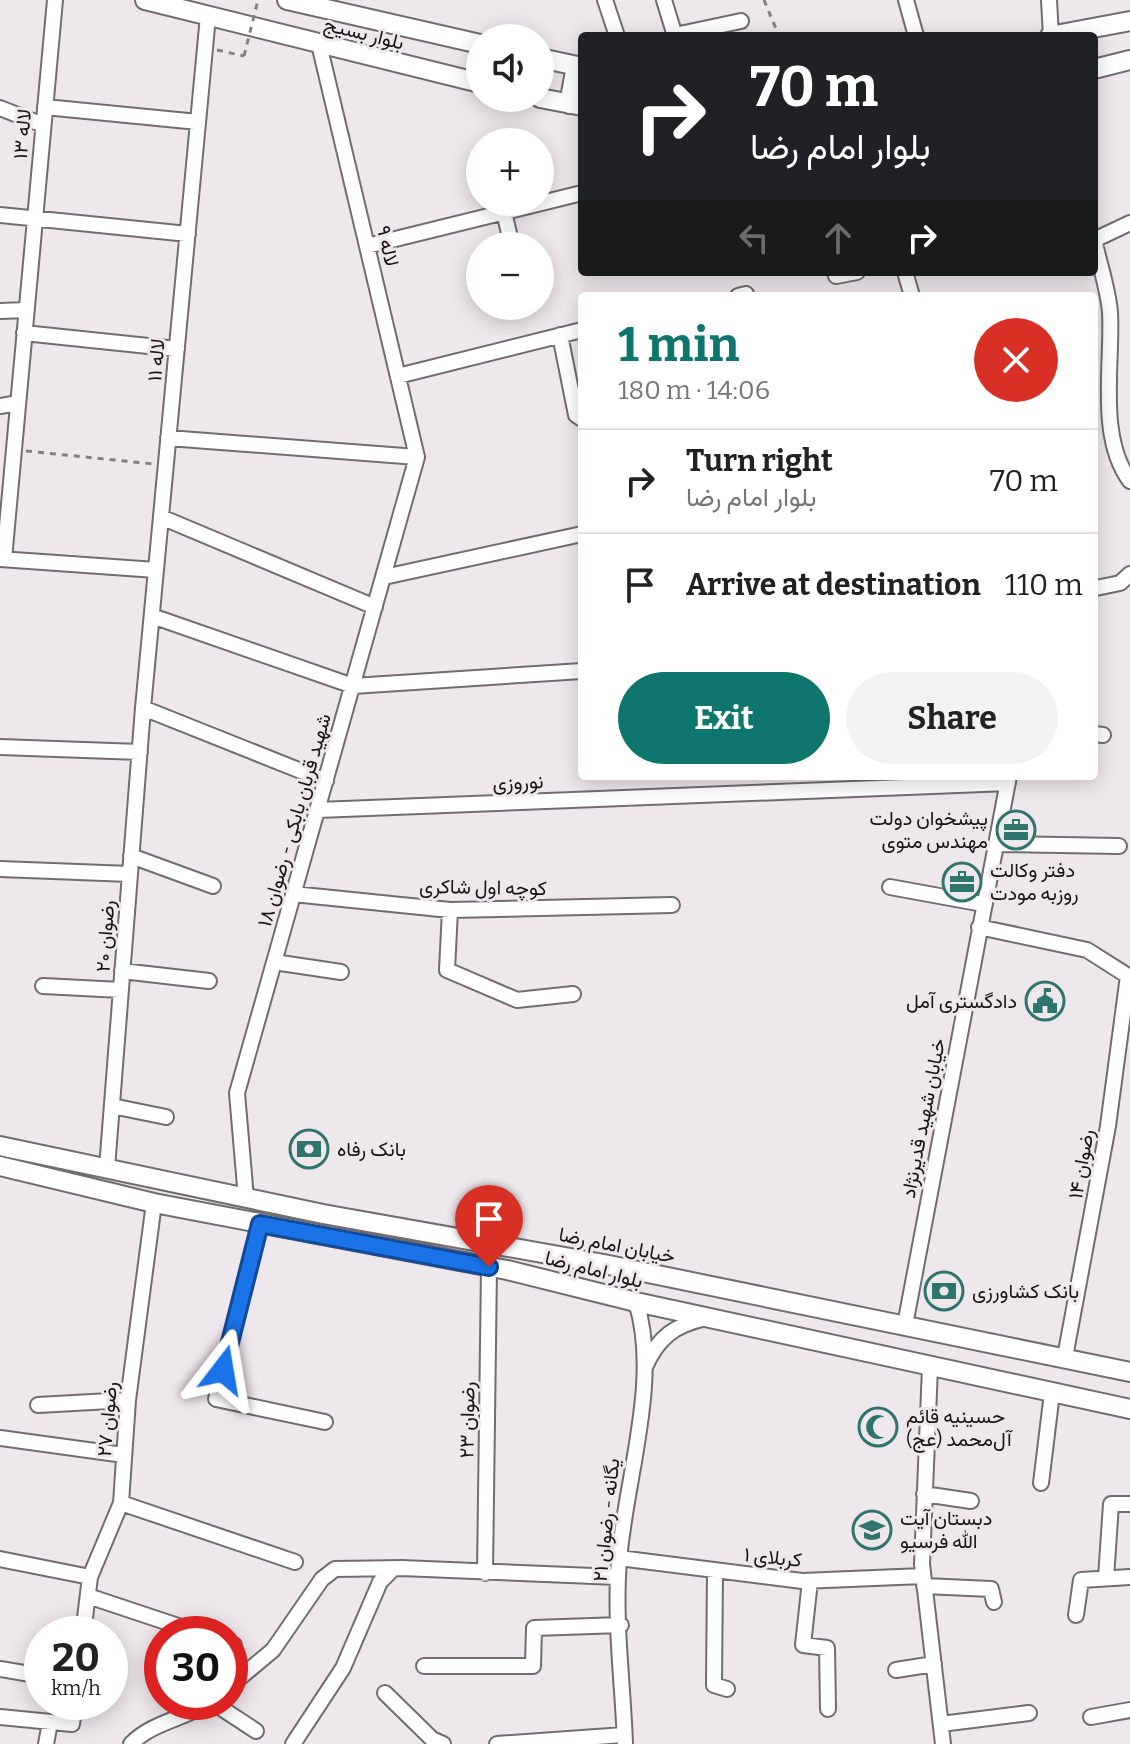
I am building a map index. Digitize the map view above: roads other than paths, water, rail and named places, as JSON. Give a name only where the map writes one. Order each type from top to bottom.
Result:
[{"type":"main road","name":"بلوار بسیج","points":[[145,0],[466,80]]},
{"type":"main road","name":"بلوار بسیج","points":[[287,0],[466,41]]},
{"type":"main road","points":[[1071,32],[1130,21]]},
{"type":"main road","points":[[1098,68],[1130,60]]},
{"type":"main road","points":[[554,61],[578,66]]},
{"type":"main road","points":[[554,101],[575,105],[578,76]]},
{"type":"main road","name":"خیابان امام رضا","points":[[0,1146],[246,1198],[622,1268],[1130,1372]]},
{"type":"main road","name":"بلوار امام رضا","points":[[0,1166],[154,1203],[489,1267],[1130,1409]]},
{"type":"main road","points":[[617,1297],[622,1268]]},
{"type":"main road","points":[[770,1331],[778,1300]]},
{"type":"street","name":"لاله ۱۳","points":[[2,559],[6,479],[14,449],[55,0]]},
{"type":"street","points":[[605,0],[616,32]]},
{"type":"street","points":[[664,0],[674,32]]},
{"type":"street","points":[[906,0],[915,32]]},
{"type":"street","points":[[1049,0],[1050,32]]},
{"type":"street","name":"لاله ۱۱","points":[[143,708],[208,16]]},
{"type":"street","points":[[689,32],[741,21]]},
{"type":"street","name":"لاله ۹","points":[[319,44],[417,457]]},
{"type":"street","points":[[45,107],[198,122]]},
{"type":"street","points":[[0,108],[43,125]]},
{"type":"street","points":[[554,200],[578,194]]},
{"type":"street","points":[[0,215],[188,234]]},
{"type":"street","points":[[367,246],[488,216]]},
{"type":"street","points":[[1098,238],[1130,223]]},
{"type":"street","points":[[1098,265],[1110,308],[1107,395],[1117,448],[1130,481]]},
{"type":"street","points":[[0,311],[26,310]]},
{"type":"street","points":[[398,376],[578,331]]},
{"type":"street","points":[[24,333],[177,349]]},
{"type":"street","points":[[560,335],[578,416]]},
{"type":"street","points":[[0,406],[18,403]]},
{"type":"street","points":[[168,438],[417,457]]},
{"type":"street","name":"شهید قربان بابکی - رضوان ۱۸","points":[[246,1198],[237,1093],[417,457]]},
{"type":"street","points":[[161,517],[375,607]]},
{"type":"street","points":[[384,577],[578,535]]},
{"type":"street","points":[[2,559],[156,570]]},
{"type":"street","points":[[1098,588],[1120,583],[1130,574]]},
{"type":"street","points":[[152,616],[353,686],[578,671]]},
{"type":"street","points":[[143,708],[326,781]]},
{"type":"street","name":"رضوان ۲۰","points":[[107,1168],[143,708]]},
{"type":"street","points":[[0,747],[140,752]]},
{"type":"street","name":"نوروزی","points":[[318,810],[986,780]]},
{"type":"street","name":"خيابان شهيد قديرنژاد","points":[[905,1325],[1008,780]]},
{"type":"street","points":[[998,844],[1119,846]]},
{"type":"street","points":[[131,856],[213,886]]},
{"type":"street","points":[[0,869],[130,874]]},
{"type":"street","points":[[890,887],[983,904]]},
{"type":"street","name":"کوچه اول شاکری","points":[[293,894],[450,910],[672,905]]},
{"type":"street","points":[[450,910],[447,970],[517,1000],[573,994]]},
{"type":"street","name":"رضوان ۱۴","points":[[979,927],[1087,950],[1128,976],[1108,1126],[1065,1357]]},
{"type":"street","points":[[274,962],[341,972]]},
{"type":"street","points":[[122,971],[209,981]]},
{"type":"street","points":[[43,986],[121,990]]},
{"type":"street","points":[[112,1106],[166,1117]]},
{"type":"street","name":"رضوان ۲۷","points":[[85,1616],[90,1577],[121,1503],[128,1400],[154,1203]]},
{"type":"street","points":[[260,1224],[216,1399],[325,1422]]},
{"type":"street","name":"رضوان ۲۳","points":[[485,1573],[489,1267]]},
{"type":"street","name":"یگانه - رضوان ۲۱","points":[[624,1739],[619,1558],[645,1367],[642,1320],[636,1302]]},
{"type":"street","points":[[645,1367],[664,1335],[688,1322],[708,1317]]},
{"type":"street","points":[[930,1367],[924,1494],[924,1581],[943,1744]]},
{"type":"street","points":[[1041,1483],[1052,1393]]},
{"type":"street","points":[[38,1405],[128,1400]]},
{"type":"street","points":[[0,1438],[124,1455]]},
{"type":"street","points":[[924,1494],[971,1501]]},
{"type":"street","points":[[121,1503],[295,1562]]},
{"type":"street","points":[[1106,1578],[1111,1504],[1130,1504]]},
{"type":"street","name":"کربلای ۱","points":[[619,1558],[810,1581],[924,1581],[991,1589],[994,1602]]},
{"type":"street","points":[[0,1559],[90,1577]]},
{"type":"street","points":[[248,1671],[273,1650],[328,1574],[343,1568],[618,1577]]},
{"type":"street","points":[[293,1744],[343,1668],[380,1582],[393,1569]]},
{"type":"street","points":[[715,1570],[714,1685],[727,1689]]},
{"type":"street","points":[[1076,1615],[1081,1580],[1130,1577]]},
{"type":"street","points":[[810,1581],[803,1645],[827,1648],[828,1709]]},
{"type":"street","points":[[88,1596],[148,1616]]},
{"type":"street","points":[[424,1666],[533,1666],[534,1628],[621,1625]]},
{"type":"street","points":[[896,1670],[934,1664]]},
{"type":"street","points":[[0,1669],[24,1673]]},
{"type":"street","points":[[385,1693],[432,1739],[443,1744]]},
{"type":"street","points":[[1091,1717],[1130,1710]]},
{"type":"street","points":[[941,1724],[1029,1713]]},
{"type":"street","points":[[0,1717],[72,1724],[73,1720]]},
{"type":"street","points":[[131,1744],[153,1727],[173,1720]]},
{"type":"street","points":[[239,1720],[256,1731]]},
{"type":"street","points":[[46,1744],[50,1723]]},
{"type":"street","points":[[497,1744],[624,1739]]},
{"type":"place","name":"پیشخوان دولت مهندس متوی","points":[[1016,830]]},
{"type":"place","name":"دفتر وکالت روزبه مودت","points":[[962,882]]},
{"type":"place","name":"دادگستری آمل","points":[[1045,1001]]},
{"type":"place","name":"بانک رفاه","points":[[309,1149]]},
{"type":"place","name":"بانک کشاورزی","points":[[944,1291]]},
{"type":"place","name":"حسینیه قائم آل‌محمد (عج)","points":[[878,1427]]},
{"type":"place","name":"دبستان آیت الله فرسیو","points":[[872,1530]]}]
